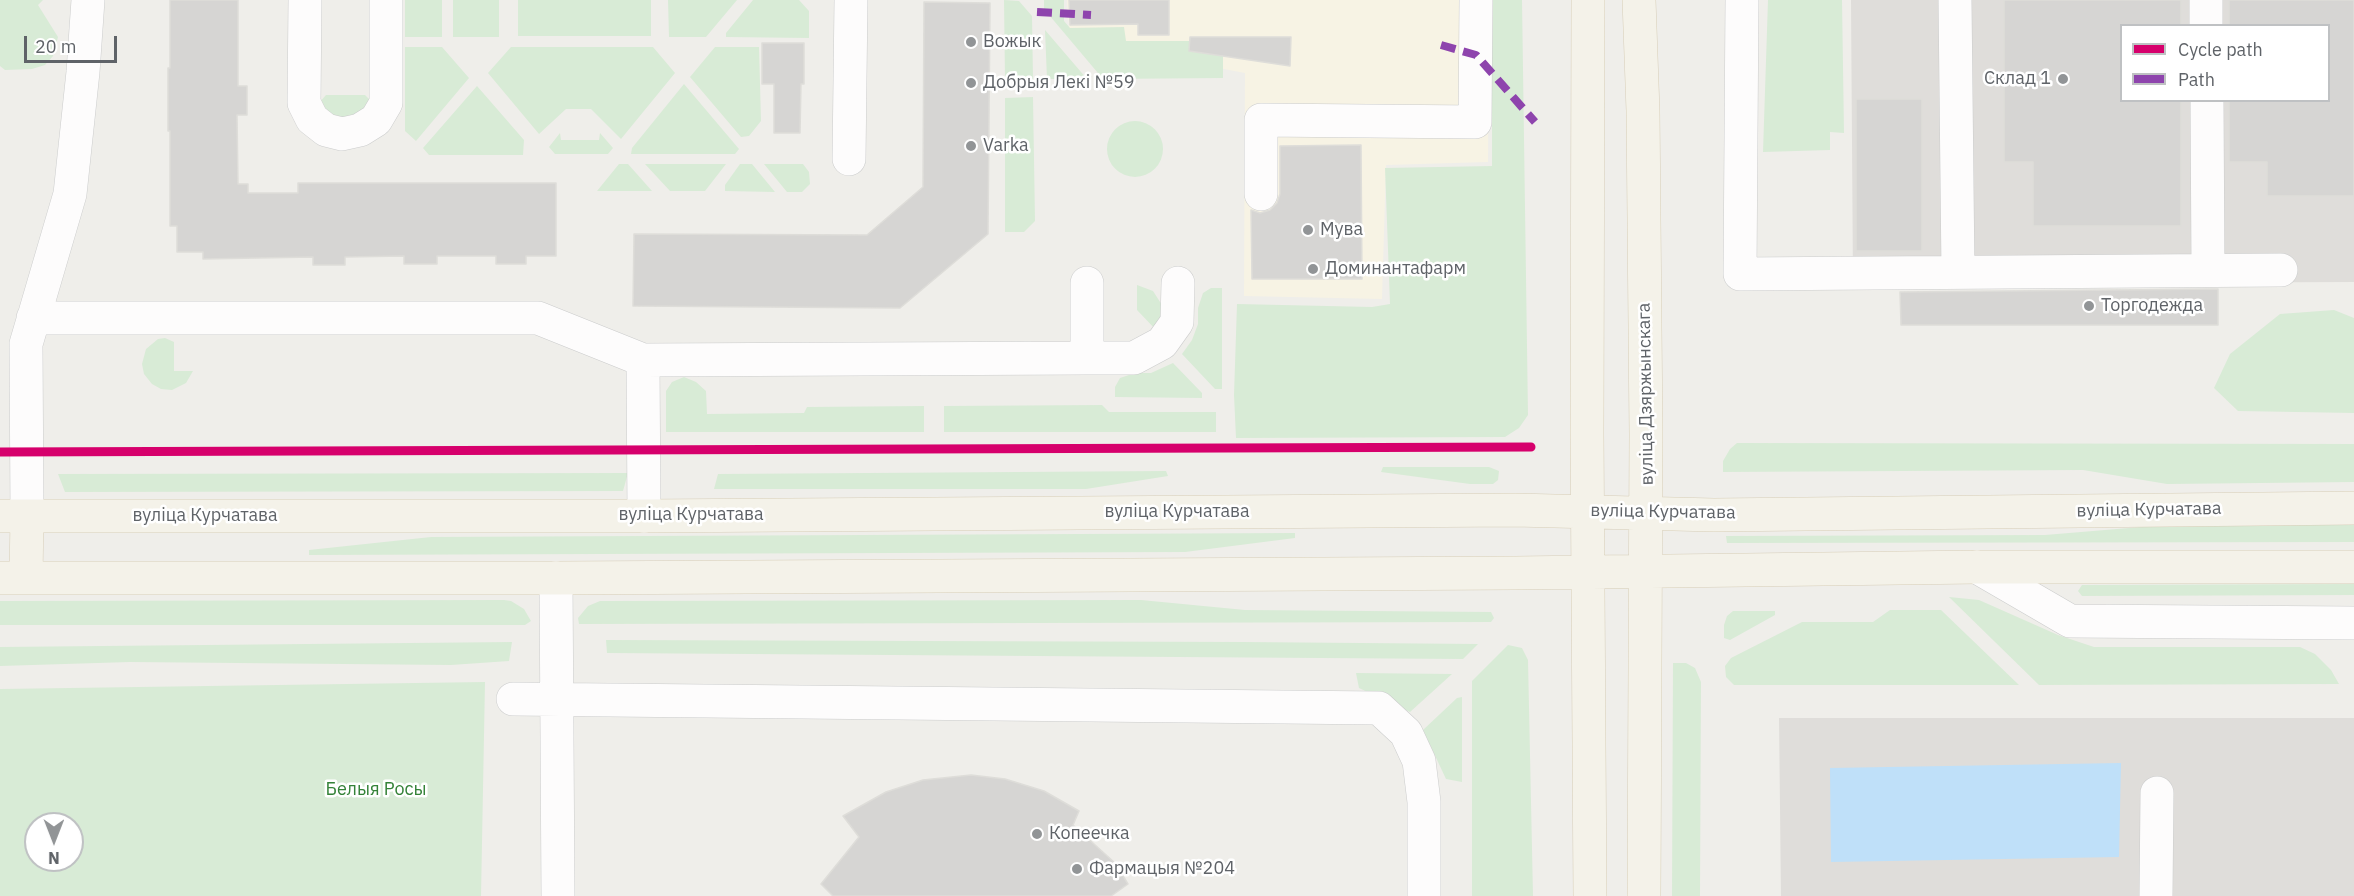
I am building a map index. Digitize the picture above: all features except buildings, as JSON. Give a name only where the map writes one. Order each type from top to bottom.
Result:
[{"type":"main road","points":[[1588,0],[1587,433],[1590,896]]},
{"type":"main road","name":"вуліца Дзяржынскага","points":[[1638,0],[1643,111],[1647,512],[1644,896]]},
{"type":"main road","name":"вуліца Курчатава","points":[[13,516],[644,516],[1589,511],[1714,514],[2354,508]]},
{"type":"main road","points":[[13,516],[13,579],[1646,572],[1977,567],[2354,567]]},
{"type":"lane","points":[[13,516],[20,336],[70,194],[88,0]]},
{"type":"lane","points":[[305,0],[304,103],[312,119],[326,130],[342,134],[360,130],[376,120],[386,103],[386,0]]},
{"type":"lane","points":[[849,159],[851,0]]},
{"type":"lane","points":[[1261,194],[1262,120],[1475,122],[1476,0]]},
{"type":"lane","points":[[1742,0],[1740,274],[2281,270]]},
{"type":"lane","points":[[1955,0],[1958,272]]},
{"type":"lane","points":[[2206,0],[2206,24]]},
{"type":"lane","points":[[2207,102],[2208,270]]},
{"type":"lane","points":[[1087,283],[1087,358]]},
{"type":"lane","points":[[20,336],[538,318],[643,360],[1134,358],[1162,343],[1177,322],[1178,283]]},
{"type":"lane","points":[[643,360],[644,516]]},
{"type":"lane","points":[[1977,567],[2070,621],[2354,623]]},
{"type":"lane","points":[[556,578],[558,896]]},
{"type":"lane","points":[[513,699],[1379,708],[1406,734],[1419,761],[1424,802],[1424,896]]},
{"type":"lane","points":[[2156,896],[2157,793]]},
{"type":"shaded area","points":[[1067,0],[1489,0],[1488,162],[1386,165],[1382,299],[1244,296],[1245,73],[1070,40]]},
{"type":"shaded area","points":[[1851,0],[2354,0],[2354,282],[1853,284]]},
{"type":"shaded area","points":[[1779,718],[2354,718],[2354,896],[1781,896]]},
{"type":"green space","points":[[0,0],[43,0],[38,5],[58,37],[53,56],[45,65],[32,69],[5,70],[0,66]]},
{"type":"green space","points":[[405,0],[442,0],[442,37],[405,37]]},
{"type":"green space","points":[[453,0],[499,0],[499,37],[453,37]]},
{"type":"green space","points":[[518,0],[651,0],[651,36],[518,36]]},
{"type":"green space","points":[[668,0],[737,0],[706,37],[669,37]]},
{"type":"green space","points":[[753,0],[799,0],[809,11],[809,38],[726,37],[726,33]]},
{"type":"green space","points":[[1004,0],[1019,1],[1032,16],[1033,79],[1005,79]]},
{"type":"green space","points":[[1044,0],[1064,0],[1064,21],[1070,28],[1124,27],[1126,41],[1223,41],[1223,78],[1103,79],[1044,9]]},
{"type":"green space","points":[[1492,0],[1522,0],[1528,415],[1519,428],[1505,437],[1236,438],[1234,395],[1237,304],[1372,307],[1390,304],[1385,168],[1492,166]]},
{"type":"green space","points":[[1768,0],[1842,0],[1844,133],[1830,132],[1830,150],[1763,152]]},
{"type":"green space","points":[[1045,30],[1087,79],[1047,79]]},
{"type":"green space","points":[[405,47],[442,47],[469,78],[416,141],[405,131]]},
{"type":"green space","points":[[511,47],[653,47],[675,73],[621,139],[591,109],[566,109],[539,134],[488,73]]},
{"type":"green space","points":[[715,47],[759,47],[761,121],[749,136],[741,137],[690,77]]},
{"type":"green space","points":[[684,84],[739,149],[735,154],[631,154],[632,148]]},
{"type":"green space","points":[[477,86],[524,140],[523,155],[429,155],[423,148]]},
{"type":"green space","points":[[326,95],[365,95],[373,103],[370,111],[331,121],[319,103]]},
{"type":"green space","points":[[1033,97],[1035,221],[1024,232],[1005,232],[1005,98]]},
{"type":"green space","points":[[1130,121],[1140,121],[1155,129],[1161,138],[1163,149],[1161,160],[1155,169],[1140,177],[1130,177],[1119,172],[1112,165],[1107,154],[1107,144],[1112,133],[1119,126]]},
{"type":"green space","points":[[560,133],[561,140],[599,140],[600,133],[613,148],[608,154],[555,154],[549,147]]},
{"type":"green space","points":[[619,164],[628,164],[652,191],[597,191]]},
{"type":"green space","points":[[645,164],[726,164],[705,191],[670,191]]},
{"type":"green space","points":[[740,164],[752,164],[775,192],[725,191],[725,185]]},
{"type":"green space","points":[[764,164],[803,164],[809,172],[810,184],[802,192],[787,192]]},
{"type":"green space","points":[[1137,285],[1153,291],[1162,305],[1163,314],[1157,331],[1137,310]]},
{"type":"green space","points":[[1211,288],[1222,288],[1222,389],[1215,389],[1182,354],[1192,340],[1198,324],[1198,308],[1203,293]]},
{"type":"green space","points":[[2334,310],[2354,318],[2354,413],[2238,411],[2214,388],[2230,354],[2280,314]]},
{"type":"green space","points":[[165,338],[174,342],[174,371],[193,371],[186,383],[172,390],[161,389],[152,384],[144,374],[142,364],[146,349],[158,339]]},
{"type":"green space","points":[[1173,363],[1202,393],[1202,398],[1115,397],[1115,387],[1120,378],[1135,373],[1151,373]]},
{"type":"green space","points":[[684,377],[696,382],[706,391],[707,414],[804,413],[807,407],[924,406],[924,432],[666,432],[666,391],[672,382]]},
{"type":"green space","points":[[1102,405],[1109,412],[1216,412],[1216,432],[944,432],[944,406]]},
{"type":"green space","points":[[1737,443],[2354,444],[2354,482],[2167,484],[2083,470],[1723,472],[1723,461],[1730,449]]},
{"type":"green space","points":[[1383,467],[1489,467],[1499,471],[1498,480],[1493,484],[1470,484],[1381,472]]},
{"type":"green space","points":[[1166,471],[1168,476],[1086,489],[714,489],[718,474]]},
{"type":"green space","points":[[628,473],[623,491],[65,492],[58,474]]},
{"type":"green space","points":[[2165,525],[2354,525],[2354,542],[1727,543],[1726,536],[2045,535]]},
{"type":"green space","points":[[1295,533],[1295,538],[1185,552],[309,555],[309,550],[431,537]]},
{"type":"green space","points":[[2354,584],[2354,595],[2082,596],[2078,591],[2082,585]]},
{"type":"green space","points":[[1949,597],[1979,600],[2058,635],[2094,647],[2300,647],[2315,654],[2331,670],[2339,684],[2039,685]]},
{"type":"green space","points":[[1141,600],[1245,610],[1491,612],[1494,618],[1491,622],[579,624],[578,618],[588,606],[600,601]]},
{"type":"green space","points":[[0,601],[511,601],[524,609],[531,621],[525,625],[0,625]]},
{"type":"green space","points":[[1890,610],[1941,610],[2019,685],[1734,685],[1726,677],[1725,666],[1731,658],[1802,622],[1873,622]]},
{"type":"green space","points":[[1733,611],[1775,611],[1775,615],[1730,640],[1724,638],[1724,625],[1727,616]]},
{"type":"green space","points":[[606,640],[1478,644],[1463,659],[607,653]]},
{"type":"green space","points":[[512,642],[509,661],[451,665],[130,662],[0,666],[0,647]]},
{"type":"green space","points":[[1508,645],[1522,648],[1528,660],[1533,896],[1472,896],[1472,681]]},
{"type":"green space","points":[[1673,663],[1686,663],[1695,668],[1701,682],[1700,896],[1672,896]]},
{"type":"green space","points":[[1356,673],[1452,674],[1410,712],[1359,688]]},
{"type":"green space","name":"Белыя Росы","points":[[485,682],[481,896],[0,896],[0,689]]},
{"type":"green space","points":[[1462,697],[1462,782],[1446,779],[1423,730],[1457,698]]},
{"type":"water","points":[[2121,763],[2119,857],[1831,862],[1830,768]]},
{"type":"marked path","points":[[1037,12],[1091,15]]},
{"type":"marked path","points":[[1441,45],[1476,55],[1535,122]]},
{"type":"cycle path","points":[[0,452],[1531,447]]},
{"type":"place","name":"Вожык","points":[[971,42]]},
{"type":"place","name":"Склад 1","points":[[2063,79]]},
{"type":"place","name":"Добрыя Лекі №59","points":[[971,83]]},
{"type":"place","name":"Varka","points":[[971,146]]},
{"type":"place","name":"Мува","points":[[1308,230]]},
{"type":"place","name":"Доминантафарм","points":[[1313,269]]},
{"type":"place","name":"Торгодежда","points":[[2089,306]]},
{"type":"place","name":"Копеечка","points":[[1037,834]]},
{"type":"place","name":"Фармацыя №204","points":[[1077,869]]}]
